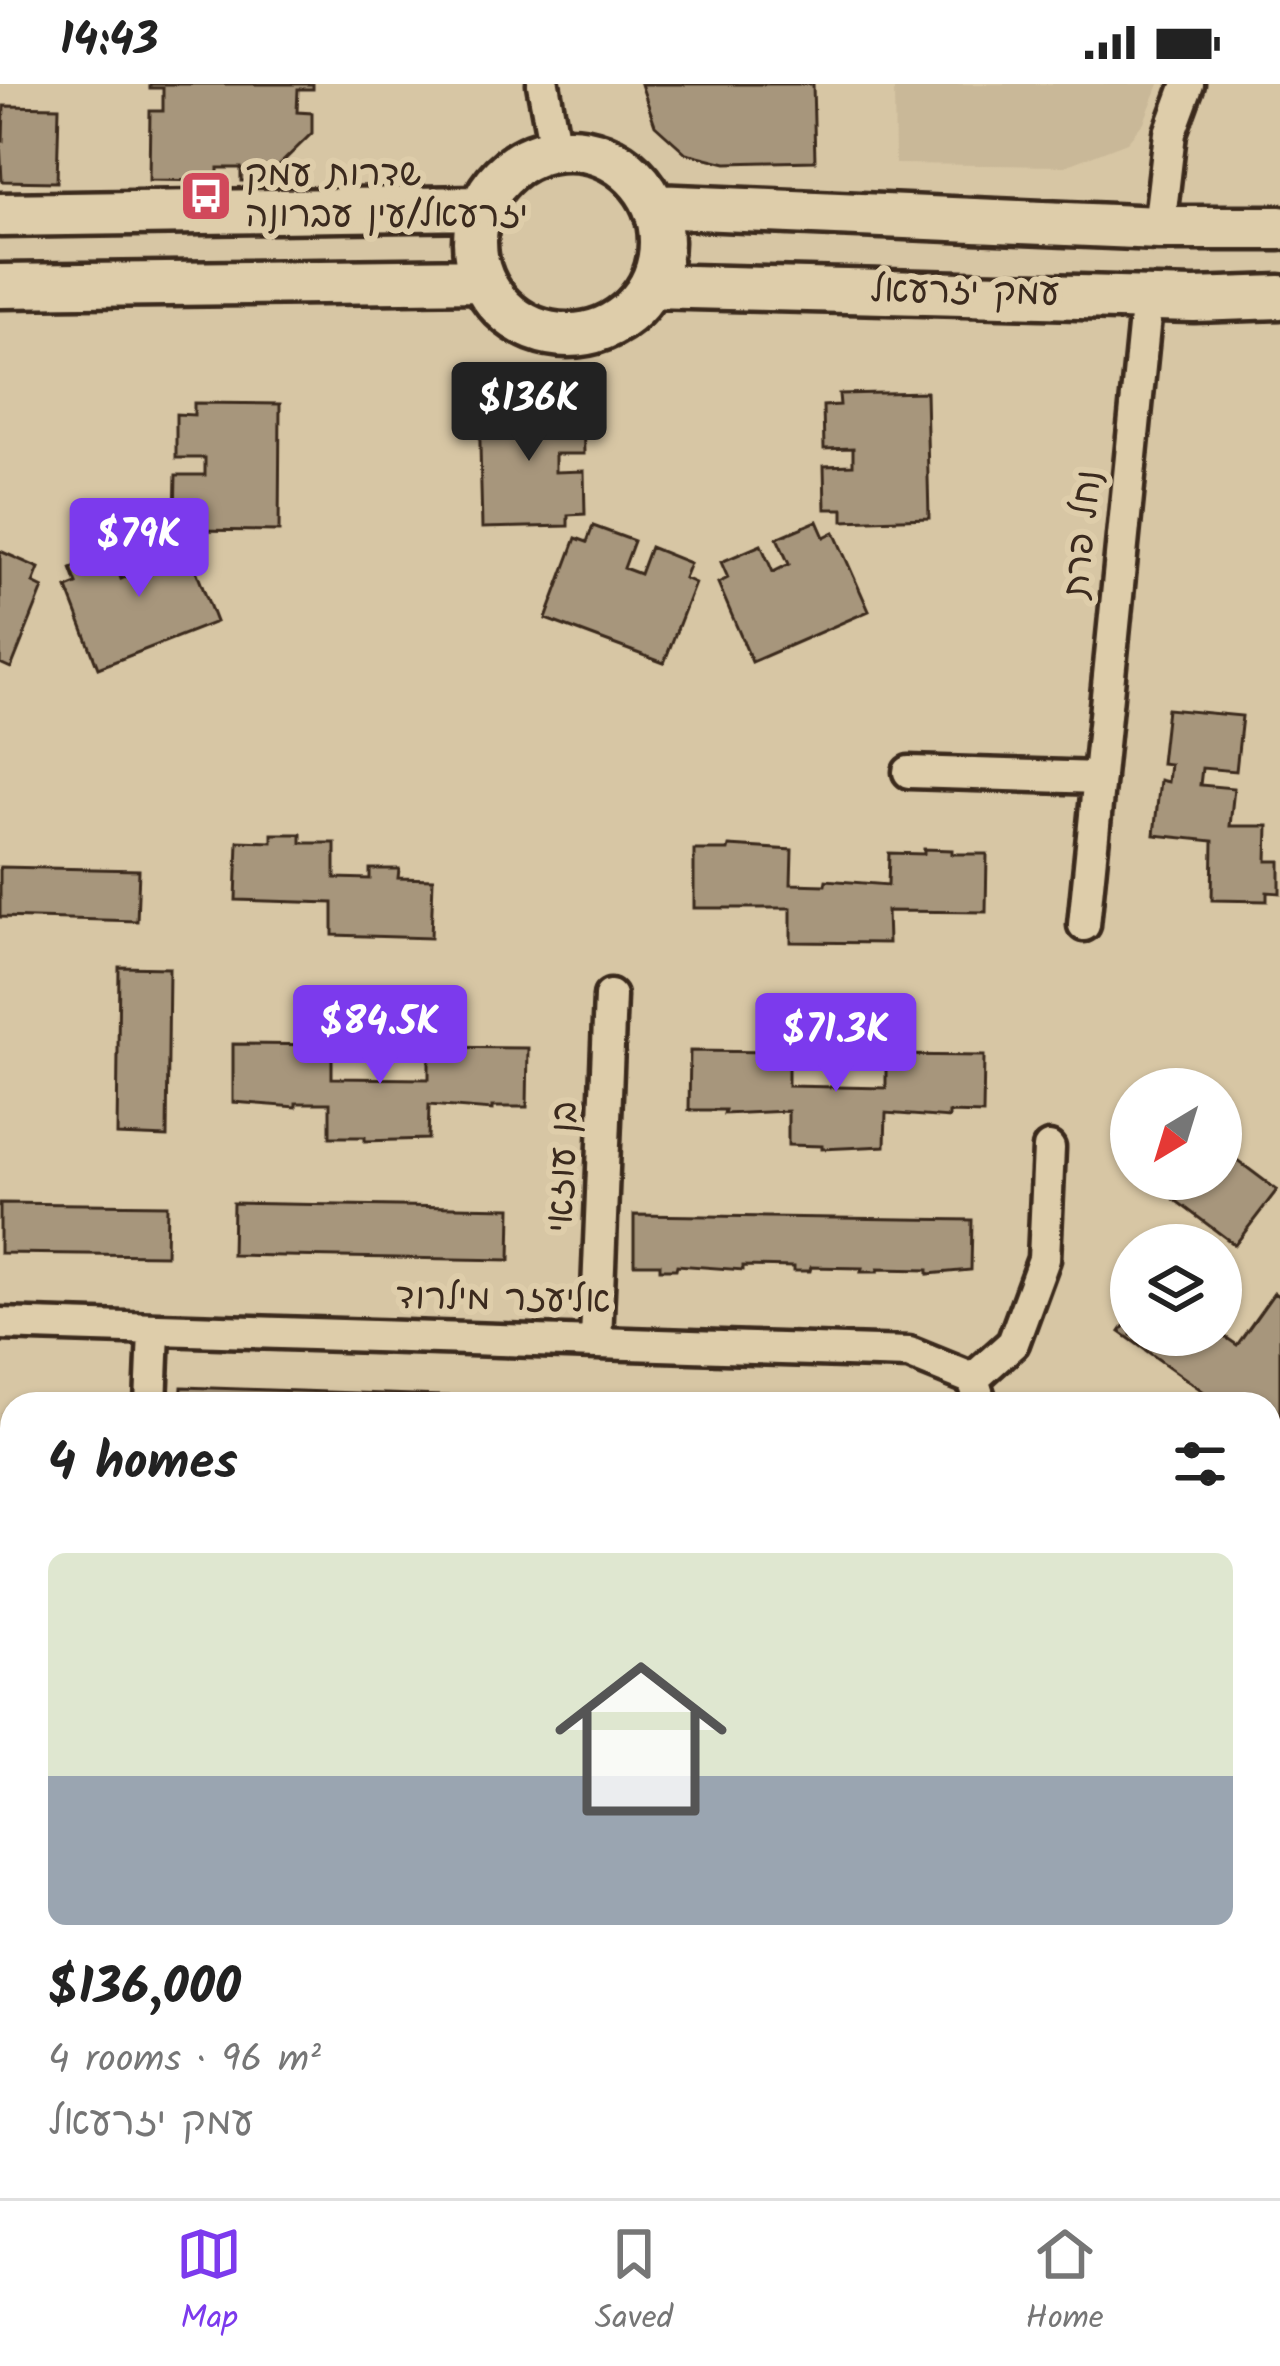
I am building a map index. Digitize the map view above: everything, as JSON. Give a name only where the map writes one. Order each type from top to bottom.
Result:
[{"type":"main road","points":[[556,149],[603,156],[642,185],[654,206],[661,238],[657,271],[635,308],[614,324],[590,333],[538,331],[496,302],[482,280],[475,232],[480,208],[510,169],[532,156],[556,149]]},
{"type":"main road","name":"עמק יזרעאל","points":[[654,206],[1159,228],[1280,228]]},
{"type":"main road","points":[[0,215],[480,208]]},
{"type":"main road","points":[[0,286],[482,280]]},
{"type":"main road","name":"עמק יזרעאל","points":[[650,286],[1280,297]]},
{"type":"street","points":[[543,84],[556,149]]},
{"type":"street","points":[[1159,228],[1170,134],[1188,84]]},
{"type":"street","name":"נחל פרת","points":[[1084,925],[1148,297]]},
{"type":"street","points":[[909,772],[1099,778]]},
{"type":"street","name":"בן עוזאי","points":[[596,1341],[610,996]]},
{"type":"street","points":[[977,1391],[1013,1343],[1044,1259],[1049,1148]]},
{"type":"street","name":"אליעזר מילרוד","points":[[0,1324],[909,1353],[977,1391]]},
{"type":"street","points":[[152,1392],[154,1332]]},
{"type":"shaded area","points":[[894,84],[1159,84],[1144,122],[1127,142],[1065,166],[895,164]]},
{"type":"building","points":[[150,84],[313,84],[313,89],[298,89],[297,112],[312,113],[312,133],[263,181],[241,181],[241,168],[218,168],[218,181],[149,180],[150,111],[163,111],[163,88],[150,88]]},
{"type":"building","points":[[641,84],[813,84],[815,161],[726,163],[686,153],[655,125]]},
{"type":"building","points":[[4,106],[59,107],[57,182],[2,181]]},
{"type":"building","points":[[926,392],[929,518],[843,521],[843,509],[825,509],[824,466],[853,465],[853,448],[824,449],[823,406],[840,405],[839,394]]},
{"type":"building","points":[[565,400],[565,411],[583,411],[584,454],[555,454],[555,472],[584,471],[585,514],[568,515],[568,526],[482,528],[479,402]]},
{"type":"building","points":[[194,403],[280,404],[279,531],[192,530],[193,518],[175,518],[176,475],[205,475],[205,458],[176,458],[176,414],[194,415]]},
{"type":"building","points":[[817,521],[824,537],[834,532],[869,611],[752,662],[718,583],[728,578],[721,562],[761,545],[773,572],[789,564],[777,538]]},
{"type":"building","points":[[593,526],[634,541],[624,568],[640,574],[650,547],[690,563],[684,578],[695,583],[664,663],[546,619],[576,538],[587,542]]},
{"type":"building","points":[[167,530],[174,546],[185,542],[216,622],[98,668],[67,588],[77,584],[71,568],[111,552],[121,579],[138,572],[127,546]]},
{"type":"building","points":[[0,551],[39,568],[33,583],[43,588],[11,668],[0,663]]},
{"type":"building","points":[[1167,709],[1242,716],[1236,771],[1202,768],[1200,785],[1234,788],[1230,826],[1268,826],[1267,861],[1280,861],[1280,893],[1267,892],[1267,901],[1212,900],[1213,841],[1154,835],[1160,780],[1168,782],[1170,764],[1161,763]]},
{"type":"building","points":[[272,834],[301,834],[301,843],[335,843],[335,878],[370,879],[370,869],[399,869],[398,878],[433,879],[431,938],[333,935],[333,903],[236,900],[238,841],[272,842]]},
{"type":"building","points":[[729,846],[792,850],[791,884],[825,885],[826,880],[888,885],[889,853],[924,854],[924,849],[987,854],[986,912],[887,911],[888,943],[791,942],[791,908],[694,908],[694,850],[728,850]]},
{"type":"building","points":[[0,867],[139,870],[137,921],[0,917]]},
{"type":"building","points":[[119,967],[169,968],[167,1137],[117,1135]]},
{"type":"building","points":[[233,1044],[332,1045],[332,1078],[429,1079],[429,1047],[528,1048],[527,1107],[492,1110],[429,1105],[428,1139],[330,1137],[330,1103],[296,1103],[296,1107],[233,1102]]},
{"type":"building","points":[[690,1051],[788,1052],[788,1086],[886,1088],[886,1055],[984,1056],[983,1114],[949,1113],[949,1118],[886,1113],[885,1146],[822,1149],[788,1145],[788,1111],[724,1114],[725,1110],[689,1110]]},
{"type":"building","points":[[1242,1164],[1277,1190],[1242,1236],[1242,1224],[1207,1224],[1175,1200],[1242,1200]]},
{"type":"building","points":[[0,1203],[167,1205],[166,1255],[0,1253]]},
{"type":"building","points":[[233,1203],[511,1208],[510,1260],[232,1255]]},
{"type":"building","points":[[634,1215],[972,1220],[971,1270],[928,1274],[928,1270],[861,1272],[862,1268],[811,1267],[810,1271],[677,1265],[676,1269],[660,1269],[660,1264],[634,1264]]},
{"type":"building","points":[[1274,1293],[1280,1297],[1280,1392],[1204,1392],[1154,1356],[1242,1356],[1242,1338]]},
{"type":"building","points":[[182,1387],[326,1392],[182,1392]]},
{"type":"place","name":"שדרות עמק יזרעאל/עין עברונה","points":[[206,196]]}]
